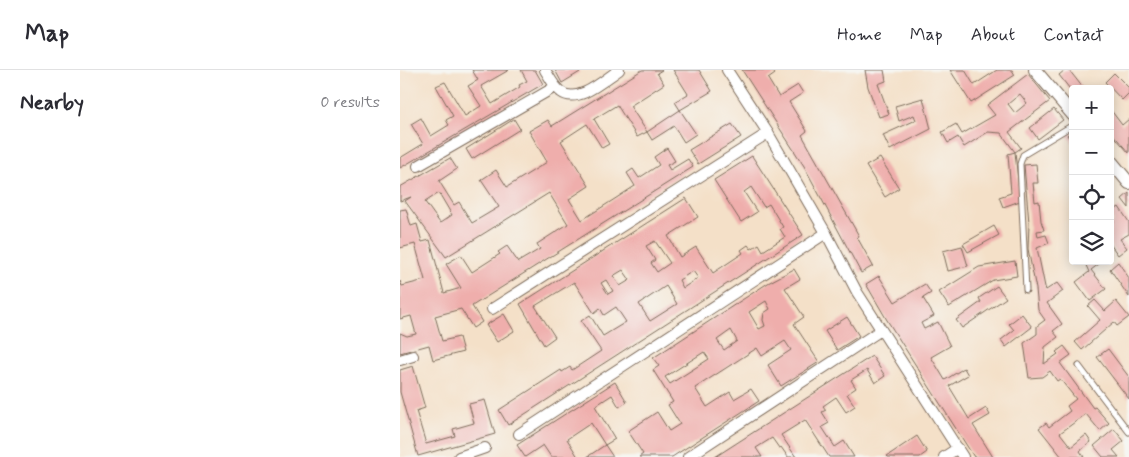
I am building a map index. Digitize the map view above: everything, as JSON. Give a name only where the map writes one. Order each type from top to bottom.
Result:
[{"type":"street","points":[[545,70],[555,86],[562,93],[569,96],[577,96],[587,92],[620,70]]},
{"type":"street","points":[[727,70],[768,133],[857,292],[961,453],[944,457]]},
{"type":"street","points":[[1035,70],[1069,110]]},
{"type":"street","points":[[418,166],[555,86]]},
{"type":"street","points":[[492,309],[768,133]]},
{"type":"street","points":[[1114,165],[1129,183]]},
{"type":"street","points":[[519,434],[826,234]]},
{"type":"street","points":[[688,457],[881,330]]},
{"type":"street","points":[[400,360],[413,356]]},
{"type":"street","points":[[459,457],[485,448]]},
{"type":"lane","points":[[1026,290],[1020,164],[1023,154],[1069,127]]},
{"type":"lane","points":[[1079,366],[1129,432]]},
{"type":"building","points":[[472,70],[509,70],[481,86],[492,104],[527,81],[521,70],[535,70],[543,84],[400,168],[400,158],[423,144],[411,124],[421,118],[431,136],[449,125],[446,120],[453,116],[436,86],[445,82],[465,116],[481,106],[468,86],[478,80]]},
{"type":"building","points":[[555,70],[579,70],[580,72],[562,83]]},
{"type":"building","points":[[642,70],[662,70],[657,73],[664,84],[630,106],[647,132],[637,137],[617,105],[594,119],[609,144],[602,148],[587,124],[561,141],[589,186],[569,199],[582,220],[635,186],[627,173],[633,169],[639,178],[659,165],[654,157],[667,148],[675,161],[667,165],[670,170],[688,159],[693,167],[472,306],[482,322],[473,328],[461,309],[435,316],[442,341],[459,337],[463,352],[433,360],[429,345],[400,353],[400,333],[407,336],[416,334],[411,316],[400,319],[400,281],[402,286],[425,280],[415,244],[400,248],[400,210],[406,209],[411,226],[417,224],[422,242],[430,240],[444,293],[461,288],[446,264],[461,255],[472,272],[500,254],[498,252],[507,246],[518,262],[540,249],[537,244],[568,224],[549,193],[446,257],[405,201],[411,197],[400,201],[400,187],[450,158],[457,169],[439,181],[454,205],[459,202],[472,223],[499,207],[481,180],[496,170],[507,187],[547,162],[529,131],[548,120],[552,126]],"holes":[[[439,193],[452,215],[440,223],[425,202]]]},
{"type":"building","points":[[673,70],[699,70],[712,91],[680,110],[675,102],[688,94]]},
{"type":"building","points":[[742,70],[772,70],[775,74],[768,79],[779,97],[798,85],[803,93],[789,102],[807,131],[802,135],[859,236],[857,237],[873,266],[861,273],[804,166]]},
{"type":"building","points":[[865,70],[884,70],[886,81],[878,84],[889,114],[879,117],[868,87]]},
{"type":"building","points":[[950,70],[965,70],[974,85],[997,70],[1012,70],[1015,75],[971,103]]},
{"type":"building","points":[[1065,70],[1069,70],[1081,85],[1069,85],[1069,88],[1059,75]]},
{"type":"building","points":[[1114,73],[1129,88],[1129,93],[1122,100],[1114,92],[1114,85],[1108,85],[1105,82]]},
{"type":"building","points":[[1028,74],[1050,101],[1009,132],[1021,148],[1015,152],[1001,133],[988,132],[964,147],[958,137],[948,143],[942,132],[956,124],[962,134],[995,115],[987,105]],"holes":[[[1020,94],[1027,103],[1015,113],[1008,104]]]},
{"type":"building","points":[[923,98],[931,129],[890,150],[883,135],[916,120],[914,115],[899,121],[895,106]]},
{"type":"building","points":[[1054,109],[1063,120],[1038,139],[1030,128]]},
{"type":"building","points":[[680,110],[696,134],[684,142],[674,126],[652,140],[647,132]]},
{"type":"building","points":[[1114,114],[1122,125],[1129,119],[1129,153],[1114,136]]},
{"type":"building","points":[[514,119],[520,129],[472,159],[466,149]]},
{"type":"building","points":[[732,124],[741,137],[698,164],[689,150]]},
{"type":"building","points":[[1015,152],[1020,201],[1003,207],[999,197],[1011,193],[1008,154]]},
{"type":"building","points":[[752,156],[803,235],[508,425],[499,410],[561,370],[562,372],[570,367],[572,370],[601,351],[581,321],[590,315],[603,336],[626,322],[616,307],[604,315],[600,308],[594,313],[574,282],[535,306],[555,337],[544,345],[520,304],[686,198],[698,217],[668,236],[680,257],[696,247],[713,273],[743,253],[741,250],[748,245],[751,249],[759,244],[763,251],[785,237],[780,229],[783,227],[769,204],[764,207],[751,187],[744,192],[757,212],[741,222],[714,180]],"holes":[[[655,241],[670,263],[657,272],[651,263],[655,260],[646,246]],[[623,270],[630,280],[620,286],[613,276]],[[693,271],[698,278],[683,288],[679,280]],[[606,280],[613,291],[608,294],[601,283]],[[666,286],[677,304],[650,321],[639,304]]]},
{"type":"building","points":[[880,158],[899,188],[885,197],[866,166]]},
{"type":"building","points":[[1036,164],[1038,183],[1033,183],[1035,202],[1039,201],[1044,230],[1037,231],[1038,237],[1046,235],[1049,243],[1037,248],[1045,287],[1046,290],[1057,283],[1063,291],[1047,303],[1062,324],[1053,331],[1058,337],[1045,347],[1044,364],[1058,354],[1056,352],[1064,346],[1071,355],[1060,363],[1093,408],[1095,407],[1109,423],[1100,431],[1086,414],[1060,433],[1071,447],[1086,435],[1091,442],[1080,451],[1084,457],[1062,457],[1039,428],[1046,423],[1049,427],[1070,411],[1067,406],[1076,399],[1060,379],[1057,381],[1050,371],[1042,377],[1029,378],[1024,343],[1037,334],[1037,326],[1045,320],[1038,310],[1028,249],[1029,223],[1024,165]]},
{"type":"building","points":[[1129,193],[1129,208],[1122,199]]},
{"type":"building","points":[[1119,207],[1129,222],[1129,234],[1120,239],[1127,248],[1118,255],[1114,250],[1114,210]]},
{"type":"building","points":[[994,226],[999,235],[968,252],[963,244]]},
{"type":"building","points":[[962,246],[968,266],[948,271],[943,251]]},
{"type":"building","points":[[1015,261],[1017,276],[993,280],[949,307],[939,292],[979,267]]},
{"type":"building","points":[[1118,262],[1129,278],[1129,297],[1110,269]]},
{"type":"building","points":[[1086,265],[1098,265],[1091,270],[1106,289],[1090,301],[1076,282],[1089,272]]},
{"type":"building","points":[[794,269],[800,279],[785,288],[804,317],[794,324],[819,362],[781,386],[768,365],[791,350],[785,341],[762,356],[757,348],[695,388],[707,407],[730,392],[734,399],[751,389],[759,401],[672,457],[639,457],[643,454],[628,431],[657,412],[669,431],[680,424],[668,405],[673,402],[653,370],[659,366],[653,358],[768,283]],"holes":[[[766,301],[770,309],[764,313],[763,320],[765,326],[759,329],[749,312]],[[731,330],[737,341],[724,350],[717,340]],[[704,352],[709,359],[670,384],[665,377]]]},
{"type":"building","points":[[879,276],[895,302],[925,284],[931,293],[923,298],[934,316],[921,323],[924,329],[938,322],[950,346],[931,357],[945,380],[964,368],[968,375],[949,386],[969,419],[986,408],[990,415],[973,425],[993,457],[974,457],[887,320],[866,284]]},
{"type":"building","points":[[997,286],[1006,298],[962,328],[956,320],[981,302],[979,298]]},
{"type":"building","points":[[1095,300],[1105,311],[1116,301],[1129,317],[1117,326],[1114,322],[1082,350],[1075,342],[1100,320],[1088,306]]},
{"type":"building","points":[[504,314],[514,331],[497,342],[486,325]]},
{"type":"building","points":[[1022,314],[1032,327],[1006,347],[1001,340],[1014,330],[1009,324]]},
{"type":"building","points":[[847,317],[859,336],[837,350],[825,331]]},
{"type":"building","points":[[1108,349],[1129,377],[1129,399],[1097,357]]},
{"type":"building","points":[[872,356],[885,376],[875,383],[867,370],[851,380],[856,388],[847,394],[855,406],[846,412],[836,397],[823,406],[826,410],[822,412],[829,423],[822,427],[835,447],[844,441],[854,457],[829,457],[805,420],[781,435],[796,457],[788,457],[772,438],[756,448],[762,457],[715,457]]},
{"type":"building","points":[[413,366],[425,408],[416,411],[426,444],[455,436],[453,429],[474,423],[469,404],[485,400],[495,434],[418,456],[400,392],[400,370]]},
{"type":"building","points":[[615,382],[627,402],[619,407],[612,395],[595,406],[615,439],[605,445],[591,423],[567,439],[578,457],[551,457],[543,445],[525,457],[517,445]]},
{"type":"building","points":[[1114,429],[1124,441],[1113,450],[1119,457],[1103,457],[1094,446]]},
{"type":"building","points":[[917,436],[927,452],[920,457],[887,456]]},
{"type":"building","points":[[605,445],[613,457],[587,457]]}]
